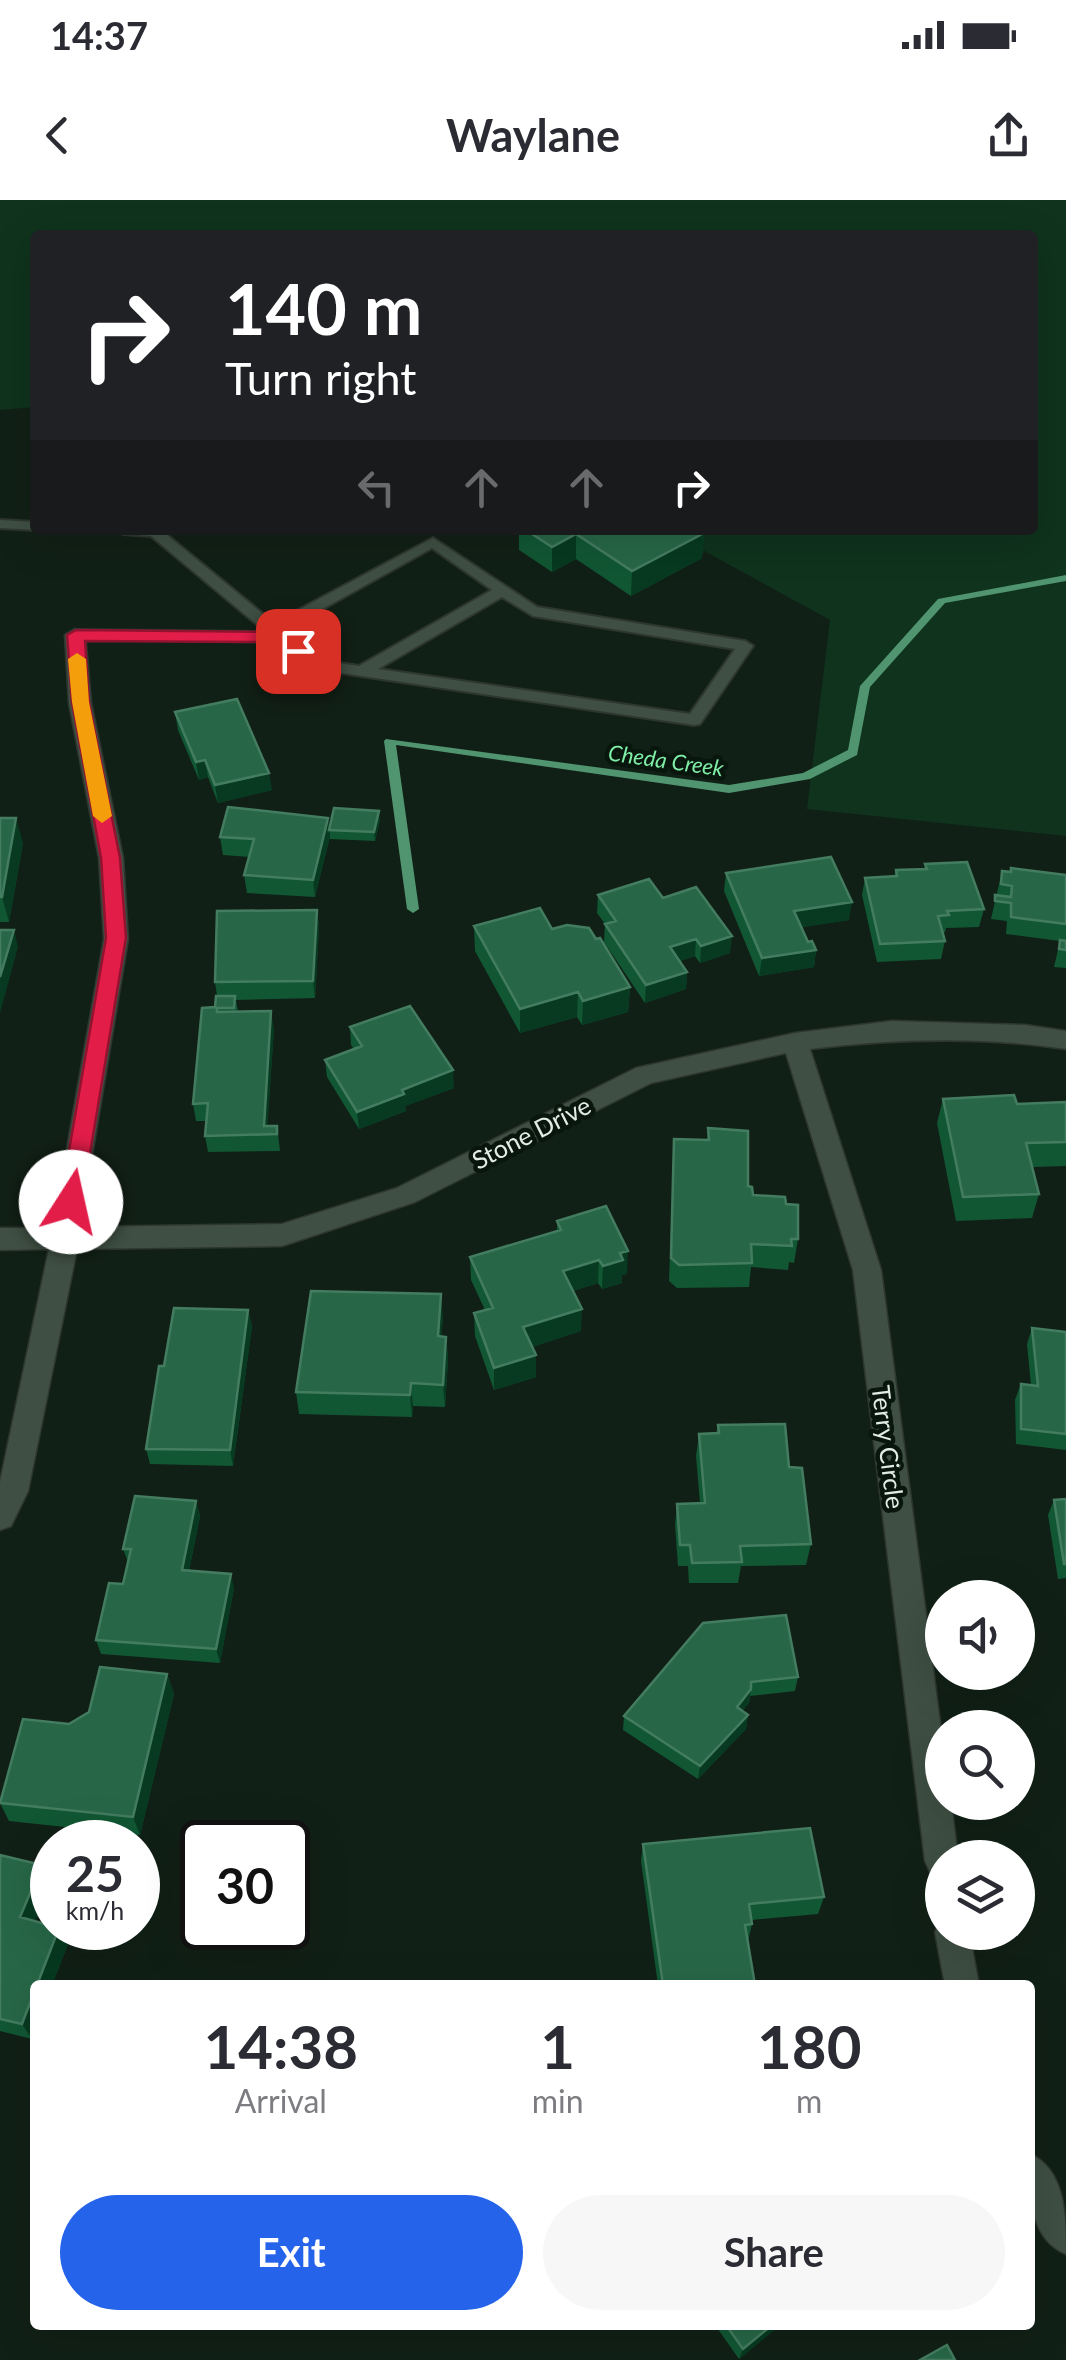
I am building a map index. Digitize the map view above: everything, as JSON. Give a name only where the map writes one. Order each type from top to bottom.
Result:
[{"type":"street","points":[[0,1517],[13,1491],[65,1239],[116,938],[110,858],[80,702],[76,635]]},
{"type":"street","name":"Stone Drive","points":[[0,1239],[282,1235],[406,1195],[645,1076],[795,1042],[892,1030],[1025,1034],[1066,1040]]},
{"type":"street","name":"Terry Circle","points":[[795,1042],[867,1270],[939,1840]]},
{"type":"street","points":[[955,1950],[961,1980]]},
{"type":"street","points":[[1035,2181],[1066,2235]]},
{"type":"lane","points":[[0,524],[30,526]]},
{"type":"lane","points":[[76,635],[277,633],[433,542],[533,610],[746,646],[694,720],[314,664],[277,633],[159,535]]},
{"type":"lane","points":[[362,672],[503,590]]},
{"type":"green space","points":[[0,200],[1066,200],[1066,836],[807,809],[830,620],[675,535],[1038,535],[1038,230],[30,230],[30,407],[0,410]]},
{"type":"building","points":[[534,535],[574,535],[552,547]]},
{"type":"building","points":[[578,535],[700,535],[632,571]]},
{"type":"building","points":[[237,699],[269,773],[215,785],[205,760],[196,762],[175,712]]},
{"type":"building","points":[[228,807],[328,818],[313,880],[244,875],[254,839],[220,837]]},
{"type":"building","points":[[334,808],[379,811],[374,832],[329,830]]},
{"type":"building","points":[[0,818],[16,818],[2,897],[0,897]]},
{"type":"building","points":[[831,857],[852,902],[794,911],[808,942],[812,941],[816,950],[762,958],[726,873]]},
{"type":"building","points":[[967,862],[984,909],[947,911],[949,915],[938,916],[945,941],[880,944],[865,878],[897,876],[896,870],[927,869],[925,864]]},
{"type":"building","points":[[1011,868],[1066,875],[1066,924],[1011,917],[1011,903],[995,901],[995,895],[1011,897],[1012,886],[1001,884],[1002,871],[1011,872]]},
{"type":"building","points":[[649,879],[663,898],[696,887],[732,936],[701,946],[696,939],[670,947],[687,972],[646,985],[605,924],[616,921],[598,895]]},
{"type":"building","points":[[540,908],[552,929],[567,925],[589,928],[596,939],[600,938],[630,987],[583,1001],[578,992],[520,1009],[474,926]]},
{"type":"building","points":[[317,910],[313,981],[215,982],[217,911]]},
{"type":"building","points":[[0,930],[14,930],[0,977]]},
{"type":"building","points":[[216,996],[235,996],[234,1008],[217,1008],[217,1012],[271,1011],[264,1126],[277,1126],[277,1134],[205,1136],[208,1103],[193,1104],[202,1008],[215,1007]]},
{"type":"building","points":[[410,1006],[453,1070],[357,1112],[325,1060],[362,1046],[350,1027]]},
{"type":"building","points":[[1014,1095],[1017,1104],[1066,1102],[1066,1142],[1026,1143],[1039,1194],[963,1197],[943,1099]]},
{"type":"building","points":[[708,1128],[748,1131],[748,1186],[752,1187],[753,1195],[785,1197],[786,1204],[798,1205],[798,1239],[791,1239],[792,1246],[751,1244],[752,1263],[679,1265],[671,1258],[674,1139],[709,1140]]},
{"type":"building","points":[[606,1206],[628,1251],[620,1253],[623,1260],[603,1266],[599,1260],[563,1271],[582,1309],[523,1327],[536,1355],[494,1368],[474,1313],[493,1308],[470,1257],[561,1230],[557,1221]]},
{"type":"building","points":[[311,1291],[441,1294],[438,1336],[446,1337],[443,1385],[411,1383],[410,1395],[296,1392]]},
{"type":"building","points":[[174,1308],[248,1310],[230,1450],[146,1449],[159,1366],[164,1366]]},
{"type":"building","points":[[1032,1328],[1066,1332],[1066,1434],[1021,1429],[1021,1384],[1038,1386]]},
{"type":"building","points":[[785,1424],[789,1467],[802,1468],[811,1544],[740,1546],[742,1562],[692,1563],[690,1545],[680,1545],[677,1504],[705,1503],[699,1434],[719,1433],[718,1425]]},
{"type":"building","points":[[135,1496],[196,1501],[182,1570],[231,1574],[216,1649],[96,1640],[109,1583],[123,1584],[131,1549],[123,1549]]},
{"type":"building","points":[[1066,1499],[1066,1564],[1064,1564],[1054,1500]]},
{"type":"building","points":[[786,1615],[798,1677],[751,1682],[751,1689],[737,1707],[748,1715],[700,1766],[624,1716],[703,1623]]},
{"type":"building","points":[[100,1667],[167,1674],[133,1817],[0,1803],[23,1719],[69,1724],[89,1712]]},
{"type":"building","points":[[810,1828],[824,1897],[749,1904],[752,1924],[745,1925],[754,1980],[662,1980],[643,1844]]},
{"type":"building","points":[[0,1855],[30,1862],[30,1893],[20,1917],[30,1920],[30,1950],[51,1950],[39,1980],[30,1980],[30,2003],[22,2024],[0,2019]]},
{"type":"building","points":[[730,2330],[766,2330],[743,2349]]},
{"type":"building","points":[[947,2345],[955,2360],[920,2360]]},
{"type":"waterway","name":"Cheda Creek","points":[[413,909],[390,741],[729,789],[806,776],[853,752],[865,686],[942,601],[1066,578]]},
{"type":"slow traffic","points":[[77,659],[80,702],[102,816]]},
{"type":"route","points":[[71,1202],[116,938],[110,858],[80,702],[76,635],[281,637],[298,651]]}]
